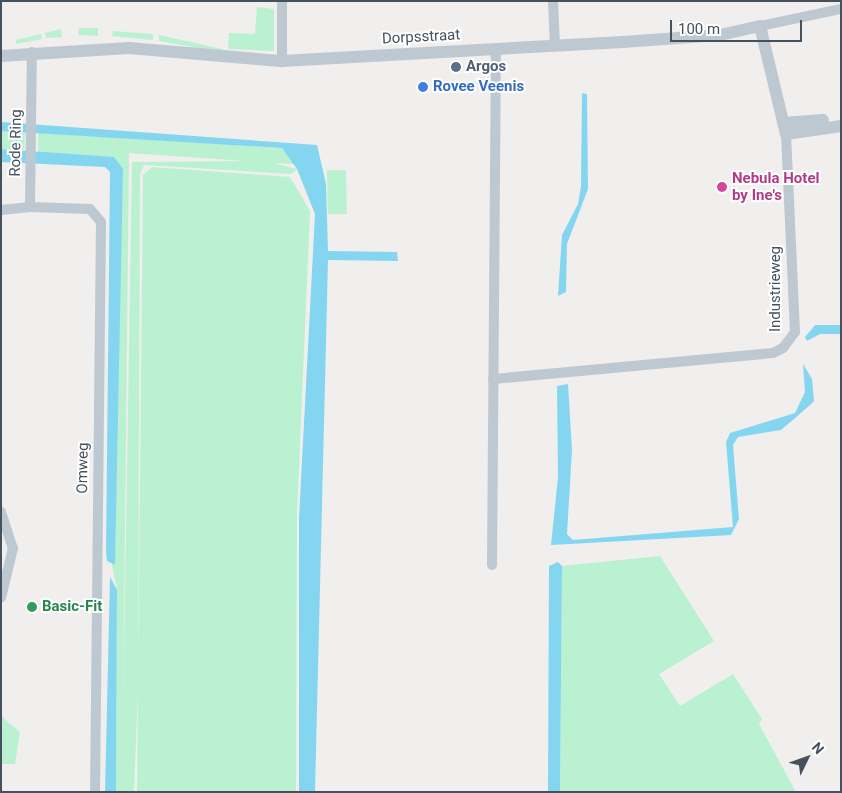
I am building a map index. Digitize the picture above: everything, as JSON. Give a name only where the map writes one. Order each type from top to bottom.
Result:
[{"type":"street","points":[[282,1],[282,61]]},
{"type":"street","points":[[553,1],[555,46]]},
{"type":"street","name":"Dorpsstraat","points":[[1,56],[32,52],[129,48],[282,61],[555,46],[720,34],[841,9]]},
{"type":"street","name":"Industrieweg","points":[[493,379],[773,353],[790,342],[795,320],[784,129],[760,26]]},
{"type":"street","points":[[492,565],[497,145],[496,49]]},
{"type":"street","name":"Rode Ring","points":[[30,207],[32,52]]},
{"type":"street","points":[[784,129],[841,119]]},
{"type":"street","points":[[784,129],[841,126]]},
{"type":"street","points":[[1,210],[30,207]]},
{"type":"street","name":"Omweg","points":[[30,207],[90,209],[101,222],[95,792]]},
{"type":"street","points":[[1,512],[13,548],[1,598]]},
{"type":"green space","points":[[257,7],[274,9],[274,51],[228,49],[229,33],[255,34]]},
{"type":"green space","points":[[79,28],[98,28],[98,36],[78,35]]},
{"type":"green space","points":[[61,29],[62,37],[46,38],[45,33]]},
{"type":"green space","points":[[113,31],[153,34],[153,40],[112,36]]},
{"type":"green space","points":[[41,34],[42,39],[16,44],[16,40]]},
{"type":"green space","points":[[159,35],[222,49],[221,52],[159,41]]},
{"type":"green space","points":[[1,131],[25,132],[24,150],[1,149]]},
{"type":"green space","points":[[38,132],[282,148],[295,164],[273,163],[297,169],[291,174],[144,165],[140,174],[138,682],[143,175],[152,167],[290,177],[310,211],[297,514],[296,792],[137,792],[138,690],[134,792],[116,792],[117,590],[112,565],[123,169],[38,152]],"holes":[[[129,153],[246,161],[132,162],[123,717]]]},
{"type":"green space","points":[[327,170],[346,170],[347,214],[328,214]]},
{"type":"green space","points":[[660,556],[714,641],[659,674],[680,706],[733,674],[762,719],[759,724],[796,792],[560,792],[562,566]]},
{"type":"green space","points":[[1,716],[20,732],[15,764],[1,764]]},
{"type":"water","points":[[582,93],[587,94],[588,189],[567,244],[566,292],[558,296],[562,235],[578,204],[581,186]]},
{"type":"water","points":[[1,122],[317,145],[326,184],[328,251],[397,252],[398,261],[328,260],[315,792],[299,792],[299,518],[315,214],[297,169],[282,148],[1,131]]},
{"type":"water","points":[[1,149],[114,157],[123,169],[115,565],[107,561],[106,552],[110,172],[105,167],[1,162]]},
{"type":"water","points":[[815,325],[841,325],[841,334],[820,334],[807,341],[805,337]]},
{"type":"water","points":[[803,364],[812,379],[814,401],[781,430],[738,437],[733,445],[739,519],[731,535],[551,545],[558,477],[557,386],[568,384],[572,450],[567,534],[573,540],[733,527],[726,442],[730,433],[795,413],[805,392]]},
{"type":"water","points":[[558,562],[562,566],[560,792],[548,792],[549,566]]},
{"type":"water","points":[[110,577],[117,590],[116,792],[105,792]]},
{"type":"place","name":"Argos","points":[[456,67]]},
{"type":"place","name":"Rovee Veenis","points":[[423,87]]},
{"type":"place","name":"Nebula Hotel by Ine's","points":[[722,187]]},
{"type":"place","name":"Basic-Fit","points":[[32,607]]}]
